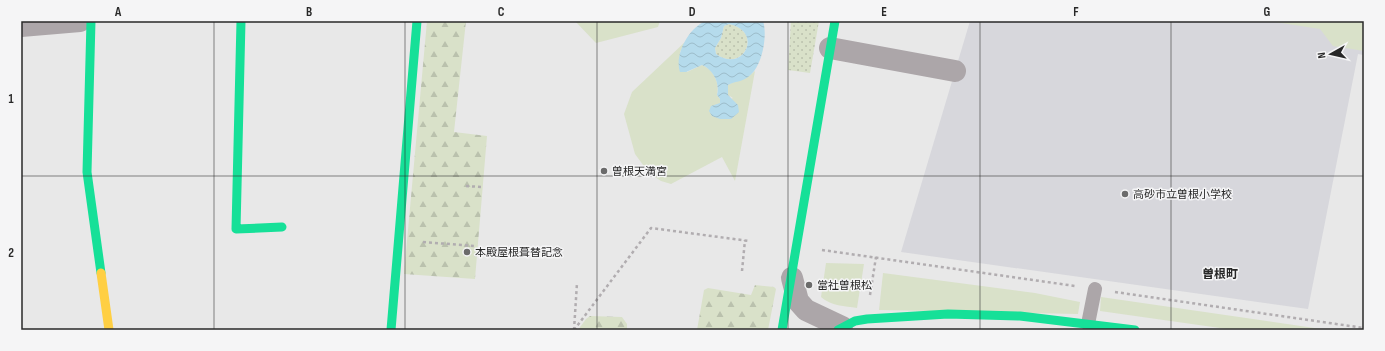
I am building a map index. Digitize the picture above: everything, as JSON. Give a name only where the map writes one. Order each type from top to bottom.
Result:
[{"type":"street","points":[[21,26],[80,21]]},
{"type":"street","points":[[91,21],[87,172],[110,330]]},
{"type":"street","points":[[241,21],[236,229],[282,227]]},
{"type":"street","points":[[391,330],[417,21]]},
{"type":"street","points":[[782,330],[792,278],[834,21]]},
{"type":"street","points":[[830,48],[955,71]]},
{"type":"street","points":[[792,278],[798,301],[806,310],[840,328],[867,319],[948,314],[1020,316],[1135,330]]},
{"type":"lane","points":[[1088,324],[1095,289]]},
{"type":"path","points":[[466,186],[481,187]]},
{"type":"path","points":[[574,330],[651,228],[749,241]]},
{"type":"path","points":[[742,271],[745,240]]},
{"type":"path","points":[[418,242],[476,246]]},
{"type":"path","points":[[867,319],[876,257]]},
{"type":"path","points":[[574,330],[577,283]]},
{"type":"shaded area","name":"高砂市立曽根小学校","points":[[970,21],[1364,21],[1364,55],[1358,54],[1308,309],[901,252]]},
{"type":"green space","points":[[427,21],[466,21],[454,132],[487,136],[475,279],[404,274]]},
{"type":"green space","points":[[575,21],[660,21],[658,27],[596,43]]},
{"type":"green space","points":[[791,21],[819,21],[810,73],[788,70]]},
{"type":"green space","points":[[1269,21],[1364,21],[1364,51],[1333,46],[1320,29]]},
{"type":"green space","points":[[729,24],[740,28],[746,34],[748,42],[742,55],[735,59],[726,59],[716,54],[715,48],[721,38],[724,26]]},
{"type":"green space","points":[[685,42],[680,52],[687,72],[702,65],[710,70],[717,82],[717,95],[720,99],[720,103],[733,98],[728,95],[728,85],[748,76],[755,71],[735,181],[722,157],[671,184],[661,181],[649,173],[635,154],[624,114],[632,92]]},
{"type":"green space","points":[[826,263],[864,264],[857,308],[834,304],[821,297]]},
{"type":"green space","points":[[883,273],[1035,293],[1080,302],[1078,314],[879,310]]},
{"type":"green space","points":[[755,285],[774,287],[776,289],[768,330],[697,330],[704,290],[708,288],[751,295]]},
{"type":"green space","points":[[1101,297],[1328,330],[1234,330],[1100,311]]},
{"type":"green space","points":[[590,316],[622,317],[627,324],[627,330],[578,330]]},
{"type":"water","points":[[706,21],[763,21],[765,35],[763,51],[757,67],[746,79],[728,85],[728,95],[738,105],[739,112],[731,119],[720,119],[712,116],[709,111],[711,106],[720,103],[720,99],[717,95],[717,82],[710,70],[702,65],[686,72],[680,72],[679,58],[684,42],[700,24]],"holes":[[[729,24],[740,28],[746,34],[748,42],[742,55],[735,59],[726,59],[716,54],[715,48],[721,38],[724,26]]]},
{"type":"traffic: fast","points":[[91,21],[87,172],[101,273]]},
{"type":"traffic: fast","points":[[241,21],[236,229],[282,227]]},
{"type":"traffic: fast","points":[[391,330],[417,21]]},
{"type":"traffic: fast","points":[[782,330],[835,21]]},
{"type":"traffic: fast","points":[[838,330],[855,321],[867,319],[948,314],[1020,316],[1135,330]]},
{"type":"traffic: slow","points":[[101,273],[109,330]]},
{"type":"place","name":"曽根天満宮","points":[[604,171]]},
{"type":"place","name":"高砂市立曽根小学校","points":[[1125,194]]},
{"type":"place","name":"本殿屋根葺替記念","points":[[467,252]]},
{"type":"place","name":"當社曽根松","points":[[809,285]]},
{"type":"district","name":"曽根町","points":[[1220,274]]}]
